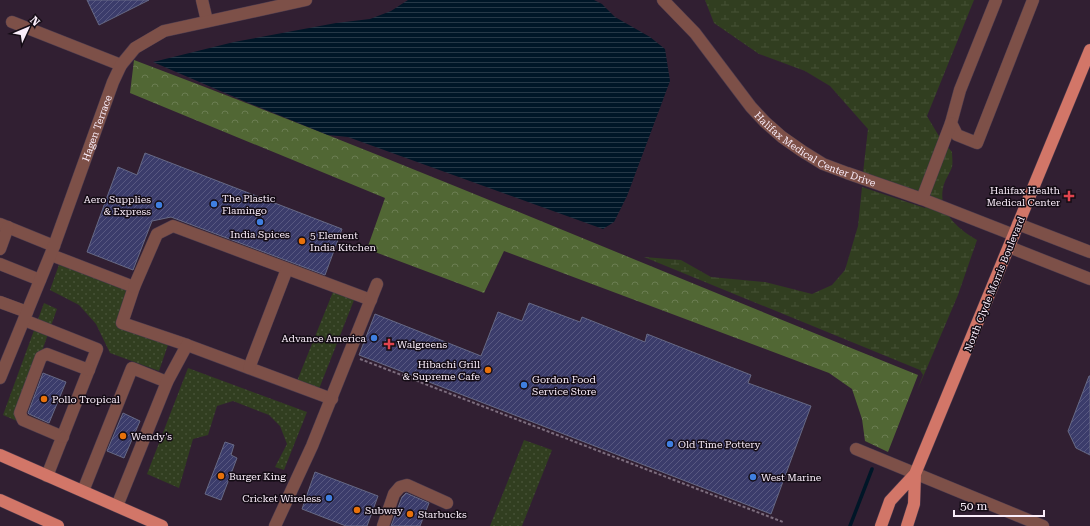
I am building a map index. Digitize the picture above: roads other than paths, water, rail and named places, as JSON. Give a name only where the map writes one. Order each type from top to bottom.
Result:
[{"type":"main road","name":"North Clyde Morris Boulevard","points":[[881,526],[890,501],[915,474],[1090,50]]},
{"type":"main road","points":[[0,455],[162,526]]},
{"type":"main road","name":"North Clyde Morris Boulevard","points":[[907,526],[914,504],[915,474]]},
{"type":"main road","points":[[0,500],[58,526]]},
{"type":"street","points":[[202,0],[207,20]]},
{"type":"street","name":"Hagen Terrace","points":[[0,378],[52,250],[99,117],[113,82],[121,66],[134,48],[164,31],[207,20],[306,0]]},
{"type":"street","name":"Halifax Medical Center Drive","points":[[663,0],[695,33],[751,107],[765,122],[782,137],[823,164],[865,181],[922,200],[1090,252]]},
{"type":"street","points":[[922,200],[951,123],[960,90],[996,0]]},
{"type":"street","points":[[951,123],[957,135],[977,143],[1033,0]]},
{"type":"street","points":[[12,22],[121,66]]},
{"type":"street","points":[[0,249],[4,226],[52,250],[134,287]]},
{"type":"street","points":[[332,399],[187,345],[122,323],[134,287],[157,234],[173,226],[371,300]]},
{"type":"street","points":[[1009,247],[1090,279]]},
{"type":"street","points":[[0,264],[40,280]]},
{"type":"street","points":[[249,368],[287,269]]},
{"type":"street","points":[[275,526],[310,451],[332,399],[377,284]]},
{"type":"street","points":[[0,302],[26,316],[97,349],[47,476]]},
{"type":"street","points":[[117,506],[167,382],[187,345]]},
{"type":"street","points":[[63,437],[23,420],[20,413],[40,357],[47,354],[89,370]]},
{"type":"street","points":[[83,491],[132,368],[167,382]]},
{"type":"street","points":[[856,449],[1043,526]]},
{"type":"street","points":[[383,526],[394,494],[400,487],[407,485],[447,503]]},
{"type":"water","points":[[408,0],[594,0],[602,4],[615,17],[650,37],[665,49],[670,81],[627,196],[614,222],[603,229],[348,137],[328,135],[153,62],[234,42],[336,23],[370,19],[391,11]]},
{"type":"waterway","points":[[850,526],[872,469]]},
{"type":"place","name":"Halifax Health Medical Center","points":[[1069,196]]},
{"type":"place","name":"The Plastic Flamingo","points":[[214,204]]},
{"type":"place","name":"Aero Supplies & Express","points":[[159,205]]},
{"type":"place","name":"India Spices","points":[[260,222]]},
{"type":"place","name":"5 Element India Kitchen","points":[[302,241]]},
{"type":"place","name":"Advance America","points":[[374,338]]},
{"type":"place","name":"Walgreens","points":[[389,344]]},
{"type":"place","name":"Hibachi Grill & Supreme Cafe","points":[[488,370]]},
{"type":"place","name":"Gordon Food Service Store","points":[[524,385]]},
{"type":"place","name":"Pollo Tropical","points":[[44,399]]},
{"type":"place","name":"Wendy's","points":[[123,436]]},
{"type":"place","name":"Old Time Pottery","points":[[670,444]]},
{"type":"place","name":"Burger King","points":[[221,476]]},
{"type":"place","name":"West Marine","points":[[753,477]]},
{"type":"place","name":"Cricket Wireless","points":[[329,498]]},
{"type":"place","name":"Subway","points":[[357,510]]},
{"type":"place","name":"Starbucks","points":[[410,514]]}]
